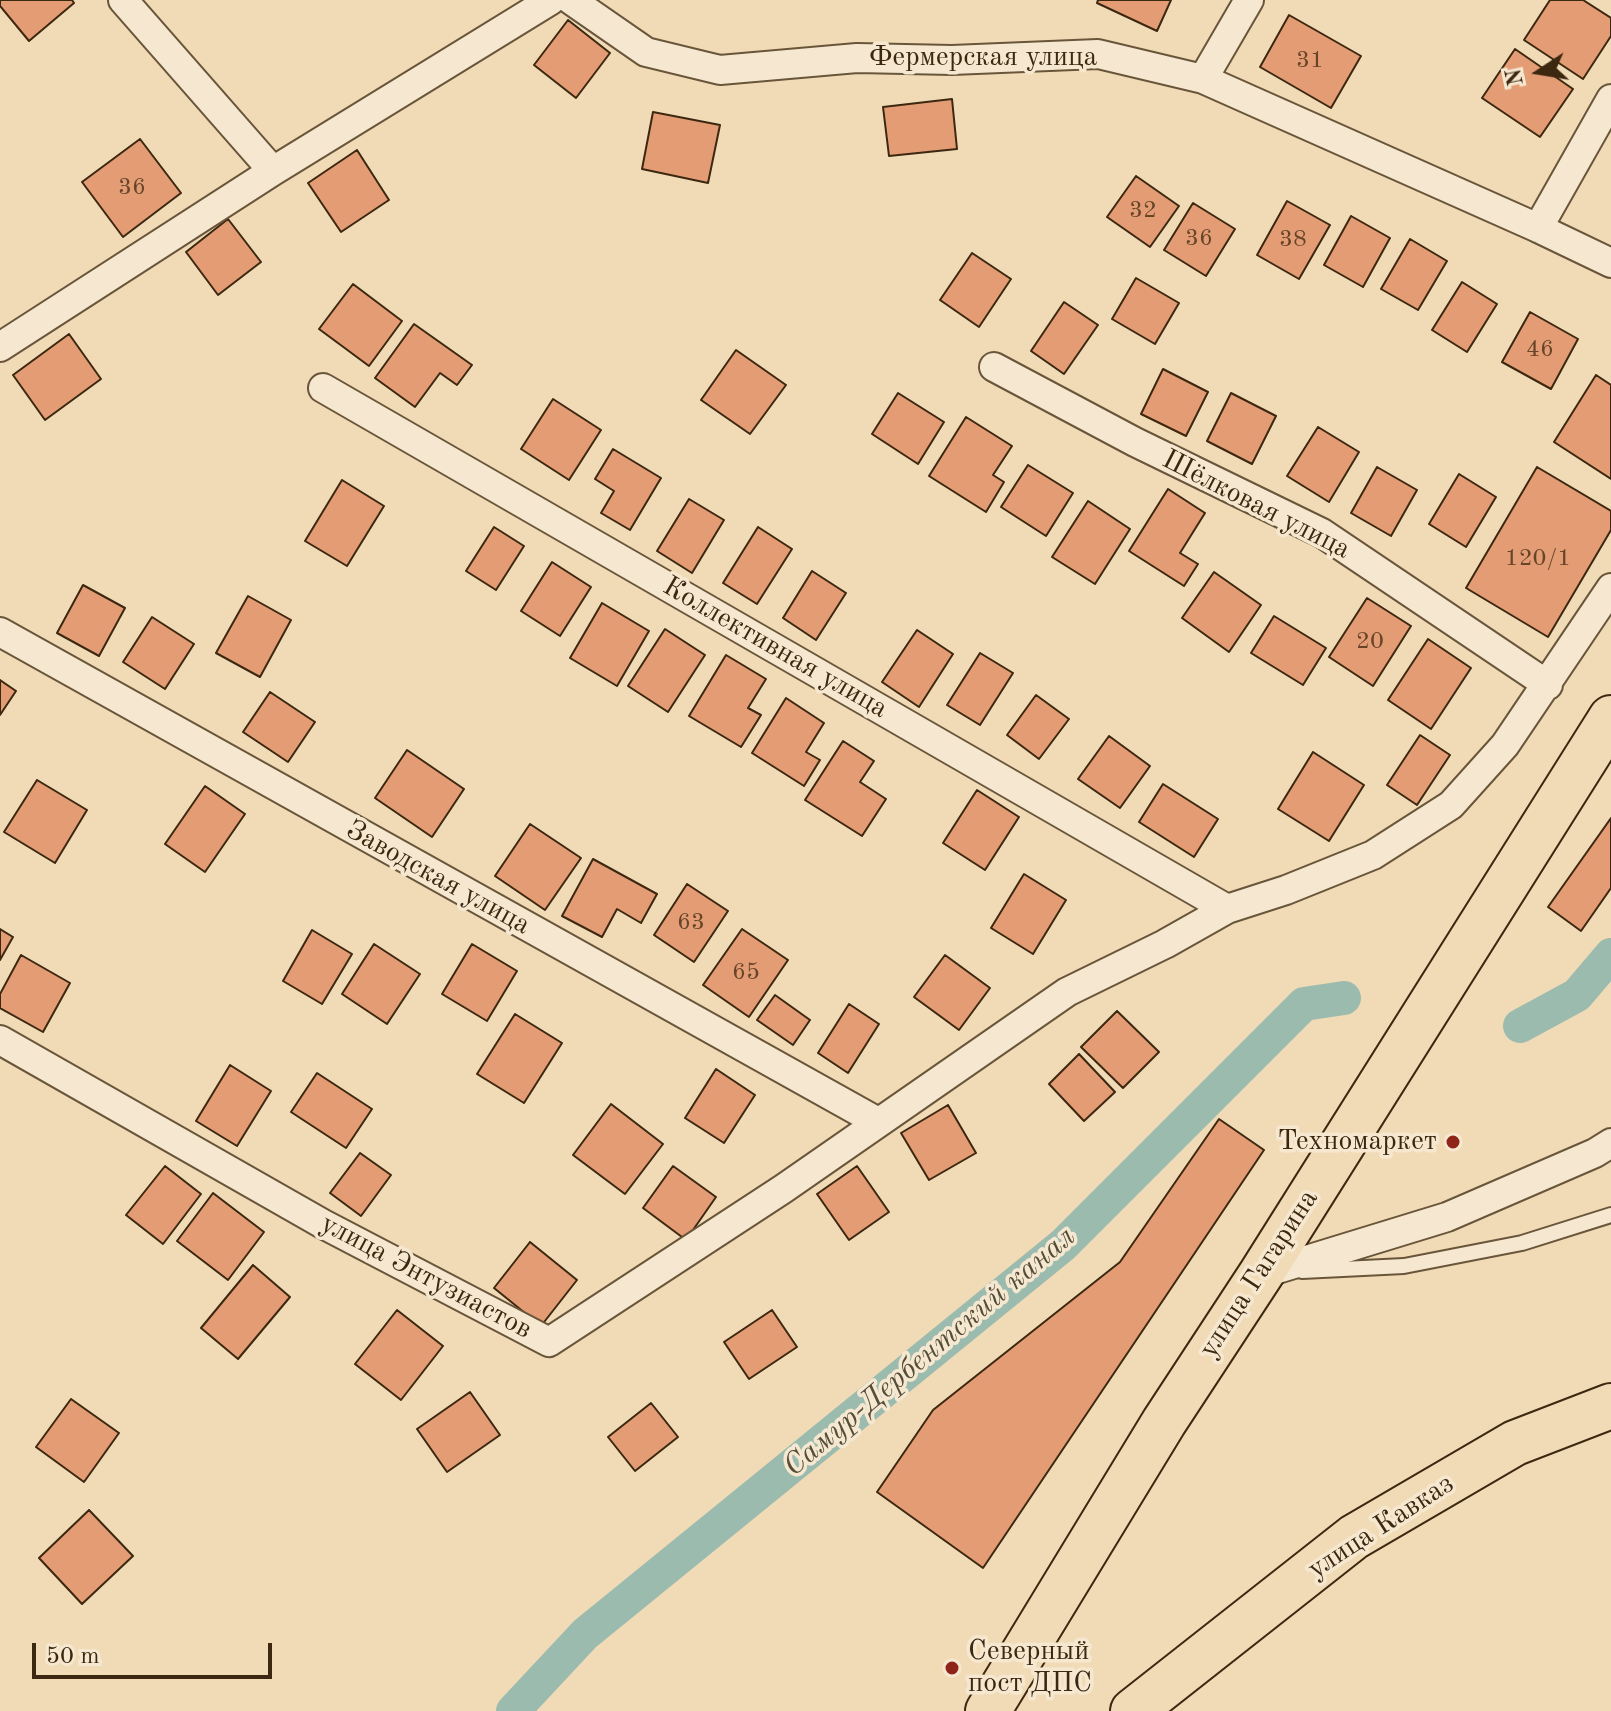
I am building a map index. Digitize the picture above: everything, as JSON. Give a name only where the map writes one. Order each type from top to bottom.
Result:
[{"type":"main road","name":"улица Гагарина","points":[[988,1711],[1164,1422],[1261,1274],[1611,718]]},
{"type":"main road","name":"улица Кавказ","points":[[1133,1711],[1354,1537],[1515,1443],[1611,1406]]},
{"type":"street","points":[[123,0],[273,171]]},
{"type":"street","points":[[0,347],[273,171],[551,0]]},
{"type":"street","name":"Фермерская улица","points":[[571,0],[646,52],[720,70],[857,58],[952,60],[1098,54],[1203,79],[1611,263]]},
{"type":"street","points":[[1203,79],[1249,0]]},
{"type":"street","points":[[1538,228],[1611,99]]},
{"type":"street","name":"Шёлковая улица","points":[[994,367],[1135,442],[1322,533],[1548,685]]},
{"type":"street","name":"Коллективная улица","points":[[323,388],[1227,909]]},
{"type":"street","points":[[878,1122],[1067,992],[1165,944],[1227,909],[1286,890],[1373,855],[1451,805],[1505,745],[1611,588]]},
{"type":"street","name":"Заводская улица","points":[[0,632],[878,1122]]},
{"type":"street","name":"улица Энтузиастов","points":[[0,1040],[323,1224],[549,1342],[681,1258],[878,1122]]},
{"type":"street","points":[[1261,1274],[1447,1217],[1595,1153],[1611,1143]]},
{"type":"lane","points":[[1261,1274],[1404,1266],[1522,1243],[1611,1215]]},
{"type":"building","points":[[0,0],[72,0],[74,3],[29,41],[0,6]]},
{"type":"building","points":[[1098,0],[1171,0],[1157,31],[1097,3]]},
{"type":"building","points":[[1550,0],[1583,0],[1611,18],[1611,36],[1583,79],[1524,40]]},
{"type":"building","points":[[1289,15],[1361,56],[1331,108],[1260,67]]},
{"type":"building","points":[[568,20],[610,53],[576,98],[534,65]]},
{"type":"building","points":[[1515,49],[1573,89],[1540,137],[1482,98]]},
{"type":"building","points":[[952,99],[957,149],[889,156],[883,107]]},
{"type":"building","points":[[653,112],[720,125],[708,183],[642,169]]},
{"type":"building","points":[[140,139],[181,193],[123,237],[82,182]]},
{"type":"building","points":[[357,150],[389,200],[341,232],[308,183]]},
{"type":"building","points":[[1136,176],[1179,206],[1150,247],[1107,217]]},
{"type":"building","points":[[1287,201],[1330,225],[1299,279],[1257,255]]},
{"type":"building","points":[[1193,203],[1235,229],[1206,276],[1164,250]]},
{"type":"building","points":[[1351,216],[1390,238],[1363,287],[1324,265]]},
{"type":"building","points":[[228,219],[261,262],[218,295],[186,252]]},
{"type":"building","points":[[1410,239],[1447,261],[1418,310],[1381,289]]},
{"type":"building","points":[[972,253],[1011,279],[979,327],[940,300]]},
{"type":"building","points":[[1136,278],[1179,303],[1155,344],[1112,319]]},
{"type":"building","points":[[1462,282],[1497,304],[1467,352],[1432,330]]},
{"type":"building","points":[[353,284],[402,321],[369,366],[319,329]]},
{"type":"building","points":[[1064,302],[1098,325],[1064,374],[1031,351]]},
{"type":"building","points":[[1530,312],[1578,339],[1551,389],[1502,362]]},
{"type":"building","points":[[414,324],[472,365],[457,385],[440,373],[415,407],[375,378]]},
{"type":"building","points":[[69,334],[101,379],[45,420],[13,375]]},
{"type":"building","points":[[736,350],[786,385],[750,434],[701,400]]},
{"type":"building","points":[[1163,369],[1208,392],[1186,436],[1141,414]]},
{"type":"building","points":[[1596,375],[1611,385],[1611,479],[1554,442]]},
{"type":"building","points":[[898,393],[944,422],[918,464],[872,434]]},
{"type":"building","points":[[1231,393],[1276,416],[1252,464],[1207,441]]},
{"type":"building","points":[[553,399],[601,430],[569,480],[521,449]]},
{"type":"building","points":[[966,417],[1012,446],[993,475],[1004,482],[986,512],[929,476]]},
{"type":"building","points":[[1318,427],[1359,452],[1329,502],[1287,476]]},
{"type":"building","points":[[613,449],[661,478],[630,530],[601,513],[614,491],[595,479]]},
{"type":"building","points":[[1028,465],[1073,493],[1046,536],[1001,507]]},
{"type":"building","points":[[1377,467],[1417,490],[1391,536],[1351,513]]},
{"type":"building","points":[[1537,467],[1611,511],[1611,530],[1548,637],[1466,588]]},
{"type":"building","points":[[1459,474],[1496,497],[1466,547],[1429,524]]},
{"type":"building","points":[[342,480],[384,506],[347,566],[305,541]]},
{"type":"building","points":[[1168,489],[1205,513],[1180,553],[1198,564],[1184,586],[1129,551]]},
{"type":"building","points":[[689,499],[724,520],[692,573],[657,551]]},
{"type":"building","points":[[1088,501],[1130,529],[1095,584],[1052,557]]},
{"type":"building","points":[[494,527],[524,546],[496,590],[466,571]]},
{"type":"building","points":[[758,527],[792,549],[757,604],[723,583]]},
{"type":"building","points":[[552,562],[591,587],[560,636],[521,611]]},
{"type":"building","points":[[812,571],[846,593],[816,640],[783,618]]},
{"type":"building","points":[[1214,572],[1261,605],[1229,652],[1182,618]]},
{"type":"building","points":[[83,585],[125,608],[99,656],[57,633]]},
{"type":"building","points":[[248,596],[291,620],[260,677],[216,653]]},
{"type":"building","points":[[1367,598],[1411,626],[1373,686],[1329,657]]},
{"type":"building","points":[[602,603],[649,631],[617,686],[570,658]]},
{"type":"building","points":[[1274,616],[1326,648],[1303,685],[1251,653]]},
{"type":"building","points":[[152,617],[194,644],[165,689],[123,662]]},
{"type":"building","points":[[665,629],[705,655],[668,712],[628,686]]},
{"type":"building","points":[[917,630],[953,654],[919,707],[882,682]]},
{"type":"building","points":[[1428,639],[1471,668],[1431,729],[1388,700]]},
{"type":"building","points":[[980,653],[1013,673],[980,725],[947,705]]},
{"type":"building","points":[[726,655],[766,679],[748,708],[761,715],[741,747],[689,716]]},
{"type":"building","points":[[0,680],[16,691],[0,715]]},
{"type":"building","points":[[270,692],[315,722],[288,762],[243,732]]},
{"type":"building","points":[[1036,695],[1069,719],[1039,759],[1007,735]]},
{"type":"building","points":[[786,698],[824,723],[806,752],[820,760],[804,786],[752,753]]},
{"type":"building","points":[[1420,735],[1450,755],[1417,805],[1387,785]]},
{"type":"building","points":[[1109,736],[1150,766],[1120,808],[1078,779]]},
{"type":"building","points":[[843,741],[874,761],[860,782],[886,799],[862,836],[805,800]]},
{"type":"building","points":[[407,750],[464,789],[432,837],[375,798]]},
{"type":"building","points":[[1313,752],[1364,785],[1329,841],[1278,809]]},
{"type":"building","points":[[37,780],[87,810],[55,863],[4,832]]},
{"type":"building","points":[[1163,784],[1218,819],[1194,857],[1139,822]]},
{"type":"building","points":[[205,786],[245,814],[205,872],[165,844]]},
{"type":"building","points":[[977,790],[1019,817],[985,870],[943,843]]},
{"type":"building","points":[[1611,818],[1611,888],[1581,931],[1548,907]]},
{"type":"building","points":[[530,824],[581,858],[545,910],[495,876]]},
{"type":"building","points":[[593,859],[657,894],[641,923],[617,909],[602,937],[562,916]]},
{"type":"building","points":[[1024,874],[1066,900],[1033,954],[991,928]]},
{"type":"building","points":[[687,884],[728,911],[694,962],[654,935]]},
{"type":"building","points":[[0,929],[13,937],[0,960]]},
{"type":"building","points":[[742,929],[788,960],[749,1017],[703,985]]},
{"type":"building","points":[[312,930],[352,954],[322,1004],[283,981]]},
{"type":"building","points":[[374,944],[420,974],[387,1024],[342,994]]},
{"type":"building","points":[[472,944],[517,971],[487,1021],[442,994]]},
{"type":"building","points":[[21,955],[70,983],[43,1032],[0,1008],[0,994]]},
{"type":"building","points":[[945,955],[990,988],[959,1030],[914,997]]},
{"type":"building","points":[[775,995],[810,1020],[793,1045],[757,1020]]},
{"type":"building","points":[[849,1004],[879,1024],[848,1073],[818,1053]]},
{"type":"building","points":[[1117,1011],[1159,1052],[1123,1088],[1081,1047]]},
{"type":"building","points":[[515,1014],[562,1043],[524,1103],[477,1074]]},
{"type":"building","points":[[1079,1054],[1115,1092],[1084,1121],[1049,1084]]},
{"type":"building","points":[[230,1065],[271,1091],[237,1146],[196,1121]]},
{"type":"building","points":[[716,1069],[755,1095],[724,1143],[685,1118]]},
{"type":"building","points":[[317,1073],[372,1109],[346,1148],[291,1112]]},
{"type":"building","points":[[611,1104],[663,1144],[625,1194],[573,1155]]},
{"type":"building","points":[[948,1105],[976,1153],[929,1180],[901,1133]]},
{"type":"building","points":[[1219,1119],[1264,1150],[983,1568],[877,1492],[933,1410],[1120,1262]]},
{"type":"building","points":[[360,1153],[391,1175],[361,1216],[330,1193]]},
{"type":"building","points":[[165,1166],[201,1194],[163,1244],[126,1215]]},
{"type":"building","points":[[673,1166],[716,1197],[686,1240],[643,1208]]},
{"type":"building","points":[[857,1166],[889,1212],[849,1240],[817,1194]]},
{"type":"building","points":[[213,1193],[264,1232],[228,1280],[177,1241]]},
{"type":"building","points":[[530,1242],[577,1280],[541,1326],[494,1288]]},
{"type":"building","points":[[253,1265],[290,1297],[238,1359],[201,1328]]},
{"type":"building","points":[[397,1310],[443,1346],[401,1400],[355,1364]]},
{"type":"building","points":[[772,1310],[797,1347],[749,1379],[724,1342]]},
{"type":"building","points":[[470,1392],[500,1435],[447,1472],[417,1429]]},
{"type":"building","points":[[71,1399],[119,1433],[84,1482],[36,1447]]},
{"type":"building","points":[[651,1403],[678,1437],[635,1471],[608,1437]]},
{"type":"building","points":[[89,1510],[133,1556],[82,1604],[39,1558]]},
{"type":"waterway","name":"Самур-Дербентский канал","points":[[1520,1026],[1577,995],[1611,955]]},
{"type":"waterway","name":"Самур-Дербентский канал","points":[[513,1711],[585,1634],[1063,1245],[1304,1004],[1344,998]]},
{"type":"place","name":"Техномаркет","points":[[1453,1142]]},
{"type":"place","name":"Северный пост ДПС","points":[[952,1668]]}]
